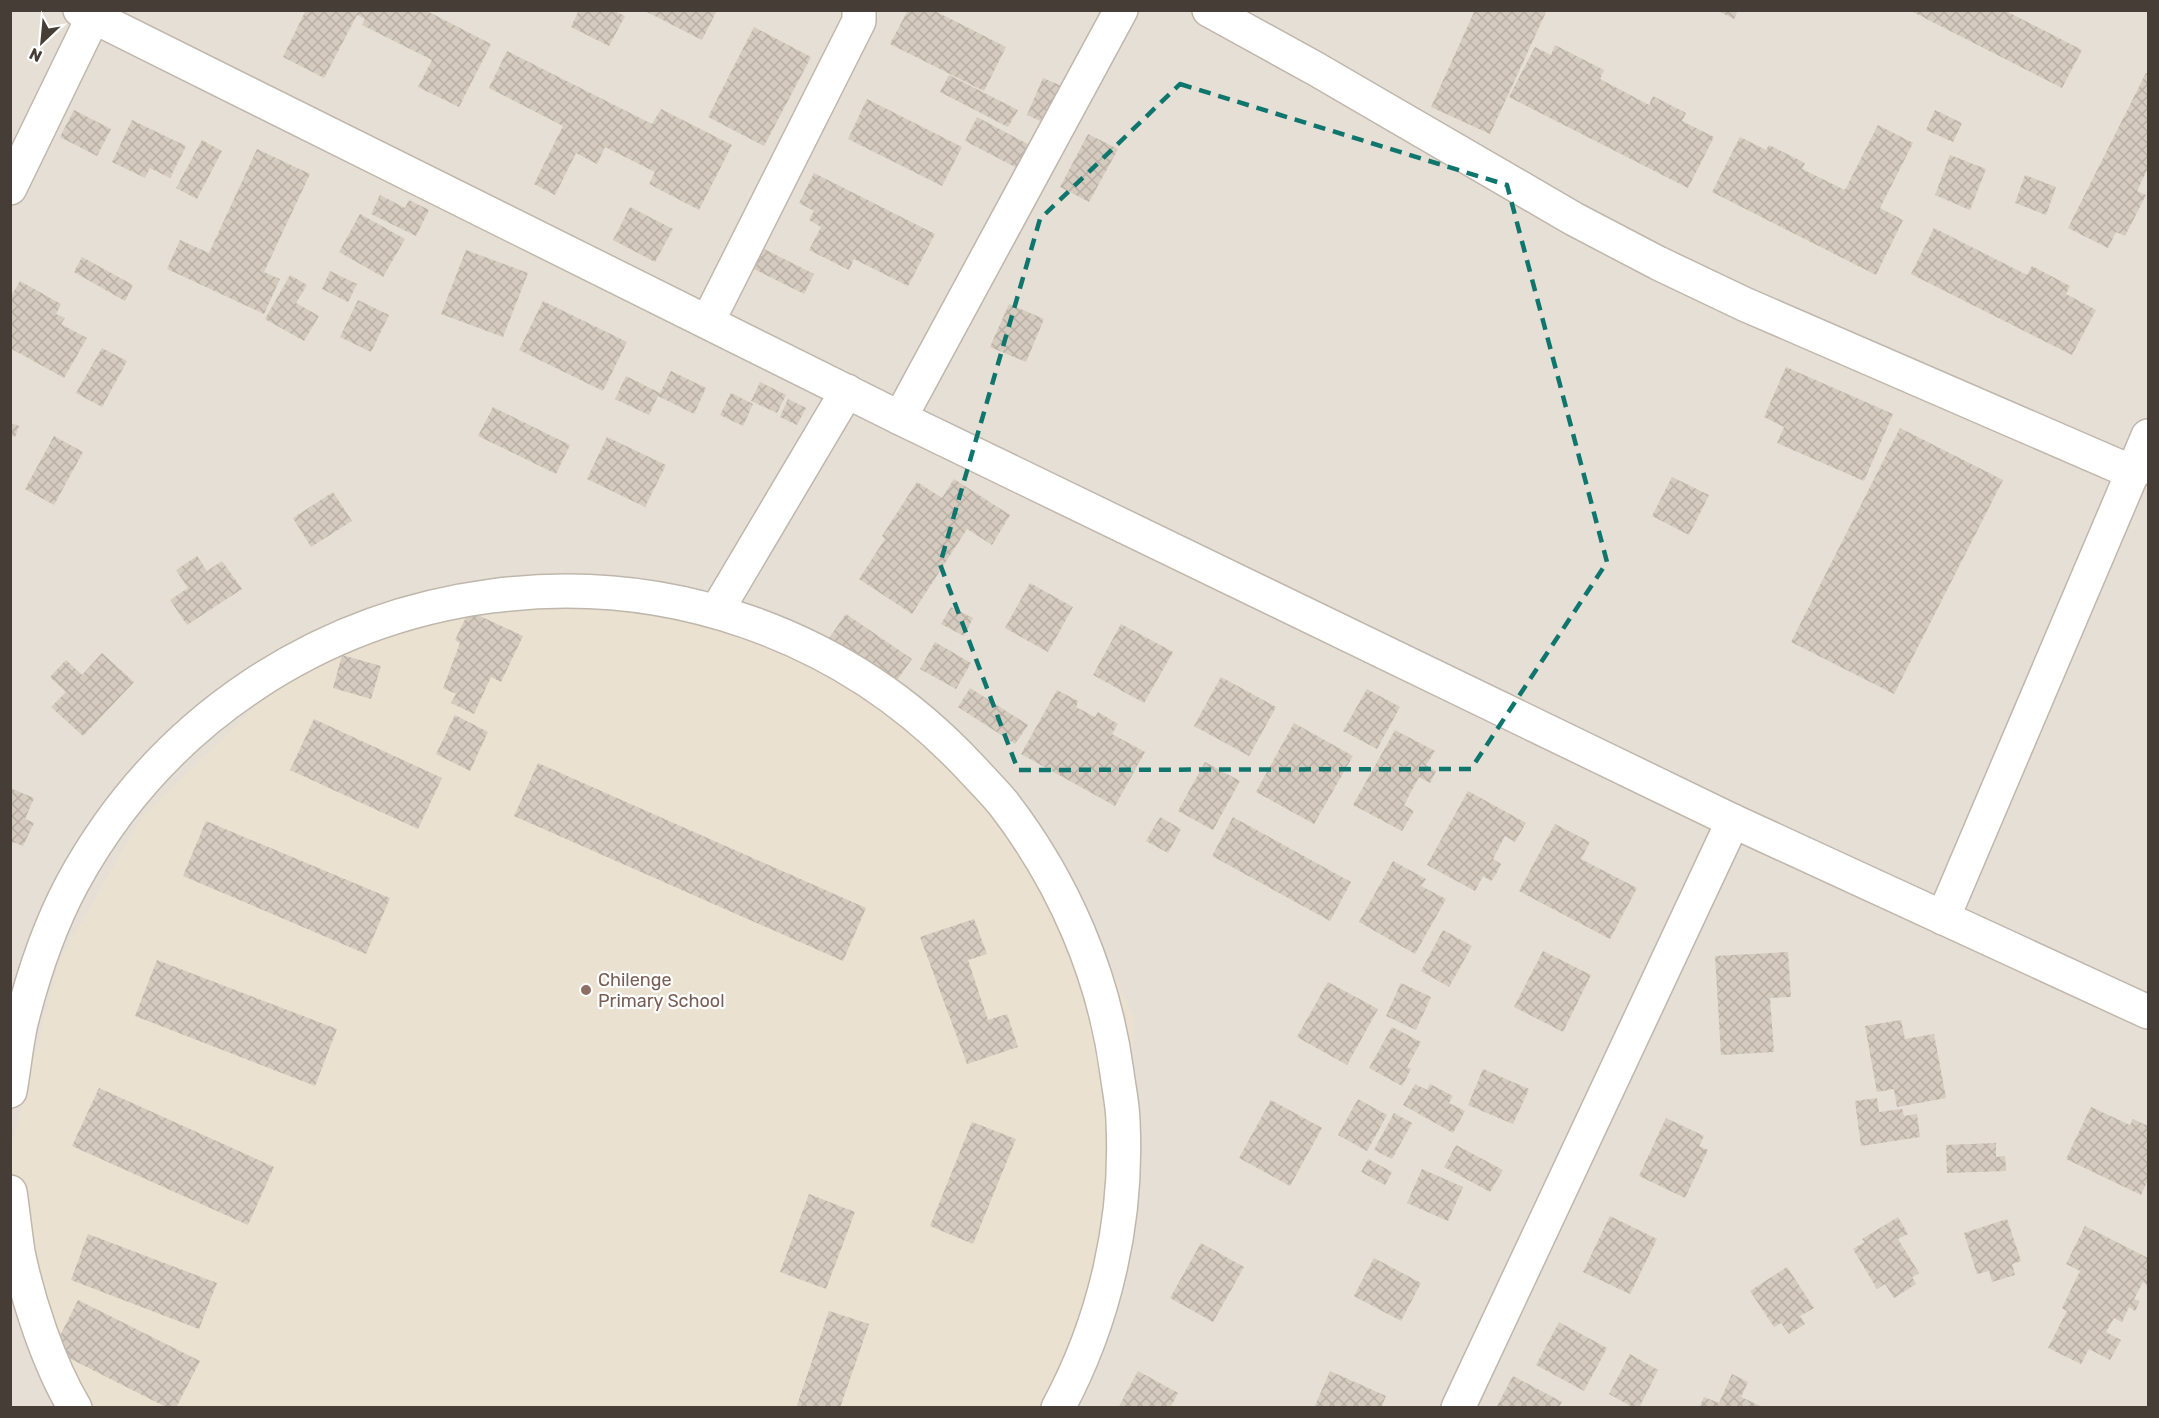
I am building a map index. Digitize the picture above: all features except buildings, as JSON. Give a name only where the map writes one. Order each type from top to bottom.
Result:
[{"type":"street","points":[[708,321],[859,21],[859,10]]},
{"type":"street","points":[[900,418],[1121,10]]},
{"type":"street","points":[[1209,10],[1316,69],[1574,219],[1658,263],[1755,309],[2134,473]]},
{"type":"street","points":[[10,188],[87,14],[900,418],[1733,821],[2148,1012]]},
{"type":"street","points":[[716,612],[847,391]]},
{"type":"street","points":[[1943,918],[2148,436]]},
{"type":"street","points":[[10,1091],[20,1026],[41,954],[72,885],[111,821],[160,763],[199,726],[215,712],[278,669],[344,634],[416,610],[490,595],[566,590],[642,596],[716,612],[798,642],[874,684],[943,738],[1002,801],[1051,873],[1088,952],[1112,1035],[1123,1121],[1121,1208],[1105,1293],[1076,1374],[1058,1407]]},
{"type":"street","points":[[1458,1407],[1733,821]]},
{"type":"street","points":[[10,1192],[18,1252],[38,1325],[75,1407]]},
{"type":"highlighted area","points":[[1180,84],[1507,185],[1607,562],[1471,769],[1018,770],[940,564],[1040,219]]},
{"type":"shaded area","points":[[11,11],[2148,11],[2148,1407],[11,1407]]},
{"type":"shaded area","name":"Chilenge Primary School","points":[[490,589],[700,608],[912,704],[1052,843],[1135,1020],[1116,1250],[1064,1407],[65,1408],[34,1366],[11,1211],[11,1148],[59,961],[142,817],[284,679]]},
{"type":"place","name":"Chilenge Primary School","points":[[586,990]]}]
